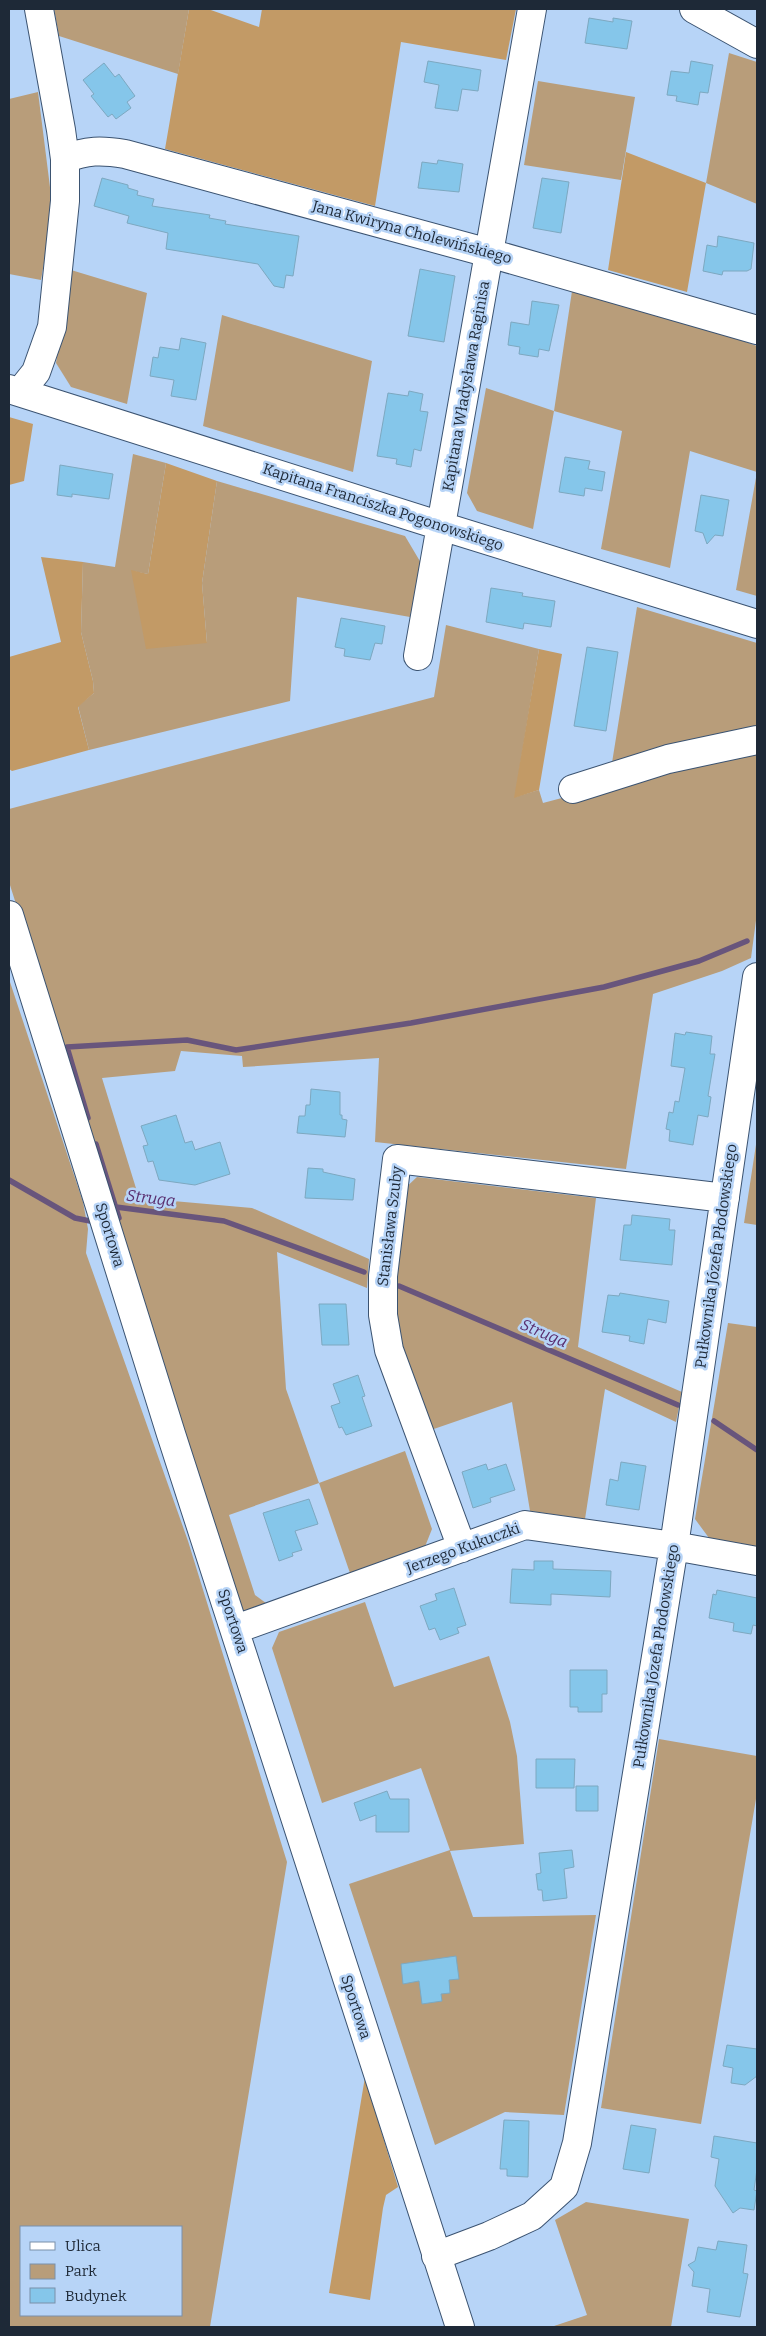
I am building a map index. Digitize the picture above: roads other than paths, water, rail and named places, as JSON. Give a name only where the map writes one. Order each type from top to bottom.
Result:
[{"type":"street","points":[[15,391],[36,372],[52,327],[65,201],[65,159],[39,9]]},
{"type":"street","name":"Kapitana Władysława Raginisa","points":[[418,656],[532,9]]},
{"type":"street","points":[[694,9],[757,44]]},
{"type":"street","name":"Jana Kwiryna Cholewińskiego","points":[[65,159],[80,152],[100,150],[125,154],[489,253],[757,330]]},
{"type":"street","name":"Kapitana Franciszka Pogonowskiego","points":[[15,391],[757,624]]},
{"type":"street","points":[[573,788],[668,759],[757,740]]},
{"type":"street","name":"Sportowa","points":[[9,915],[168,1425],[236,1629],[460,2327]]},
{"type":"street","name":"Pułkownika Józefa Płodowskiego","points":[[436,2256],[489,2236],[532,2216],[564,2187],[577,2143],[674,1546],[757,977]]},
{"type":"street","name":"Stanisława Szuby","points":[[462,1548],[390,1350],[383,1315],[383,1276],[397,1159],[725,1198]]},
{"type":"street","name":"Jerzego Kukuczki","points":[[236,1629],[526,1524],[674,1546],[757,1561]]},
{"type":"waterway","points":[[88,1118],[67,1047],[187,1040],[236,1050],[411,1023],[604,987],[699,961],[747,941]]},
{"type":"waterway","points":[[96,1144],[119,1218]]},
{"type":"waterway","name":"Struga","points":[[9,1180],[75,1218],[90,1221]]},
{"type":"waterway","name":"Struga","points":[[116,1207],[224,1221],[364,1272]]},
{"type":"waterway","name":"Struga","points":[[399,1286],[678,1405]]},
{"type":"waterway","name":"Struga","points":[[714,1421],[757,1450]]}]
